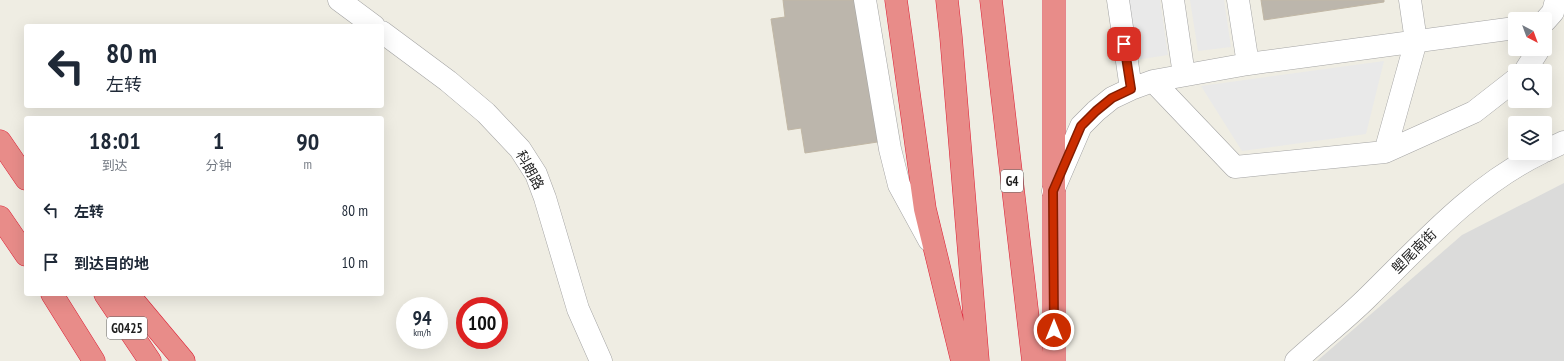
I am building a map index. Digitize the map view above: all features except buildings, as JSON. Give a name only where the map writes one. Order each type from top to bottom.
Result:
[{"type":"highway","points":[[896,0],[925,209],[962,361]]},
{"type":"highway","points":[[947,0],[952,37],[978,361]]},
{"type":"highway","name":"G4","points":[[991,0],[1033,361]]},
{"type":"highway","points":[[1054,0],[1054,361]]},
{"type":"highway","points":[[0,141],[24,170]]},
{"type":"highway","points":[[0,141],[24,176]]},
{"type":"highway","points":[[0,217],[24,252]]},
{"type":"highway","points":[[53,296],[94,361]]},
{"type":"highway","name":"G0425","points":[[105,296],[150,361]]},
{"type":"highway","points":[[130,296],[184,361]]},
{"type":"street","points":[[338,0],[371,24]]},
{"type":"street","points":[[865,0],[890,149],[899,185],[936,254]]},
{"type":"street","points":[[1118,0],[1131,89]]},
{"type":"street","points":[[1173,0],[1184,75]]},
{"type":"street","points":[[1238,0],[1248,64]]},
{"type":"street","points":[[1385,152],[1416,41],[1410,0]]},
{"type":"street","points":[[1552,13],[1556,0]]},
{"type":"street","points":[[1053,191],[1081,126],[1112,98],[1153,81],[1248,64],[1508,29]]},
{"type":"street","name":"科朗路","points":[[384,33],[448,81],[486,113],[520,149],[536,174],[545,198],[578,309],[601,361]]},
{"type":"street","points":[[1153,81],[1235,167],[1385,152],[1474,112],[1508,85]]},
{"type":"street","points":[[1552,148],[1564,142]]},
{"type":"street","name":"塱尾南街","points":[[1296,361],[1368,297],[1442,224],[1488,186],[1527,160]]},
{"type":"shaded area","points":[[1126,0],[1160,0],[1168,55],[1135,60]]},
{"type":"shaded area","points":[[1190,0],[1224,0],[1231,47],[1198,51]]},
{"type":"shaded area","points":[[1384,61],[1366,134],[1242,151],[1201,86]]},
{"type":"shaded area","points":[[1564,183],[1564,361],[1317,361],[1462,235]]},
{"type":"route","points":[[1054,330],[1053,191],[1081,126],[1112,98],[1131,89],[1124,44]]}]
